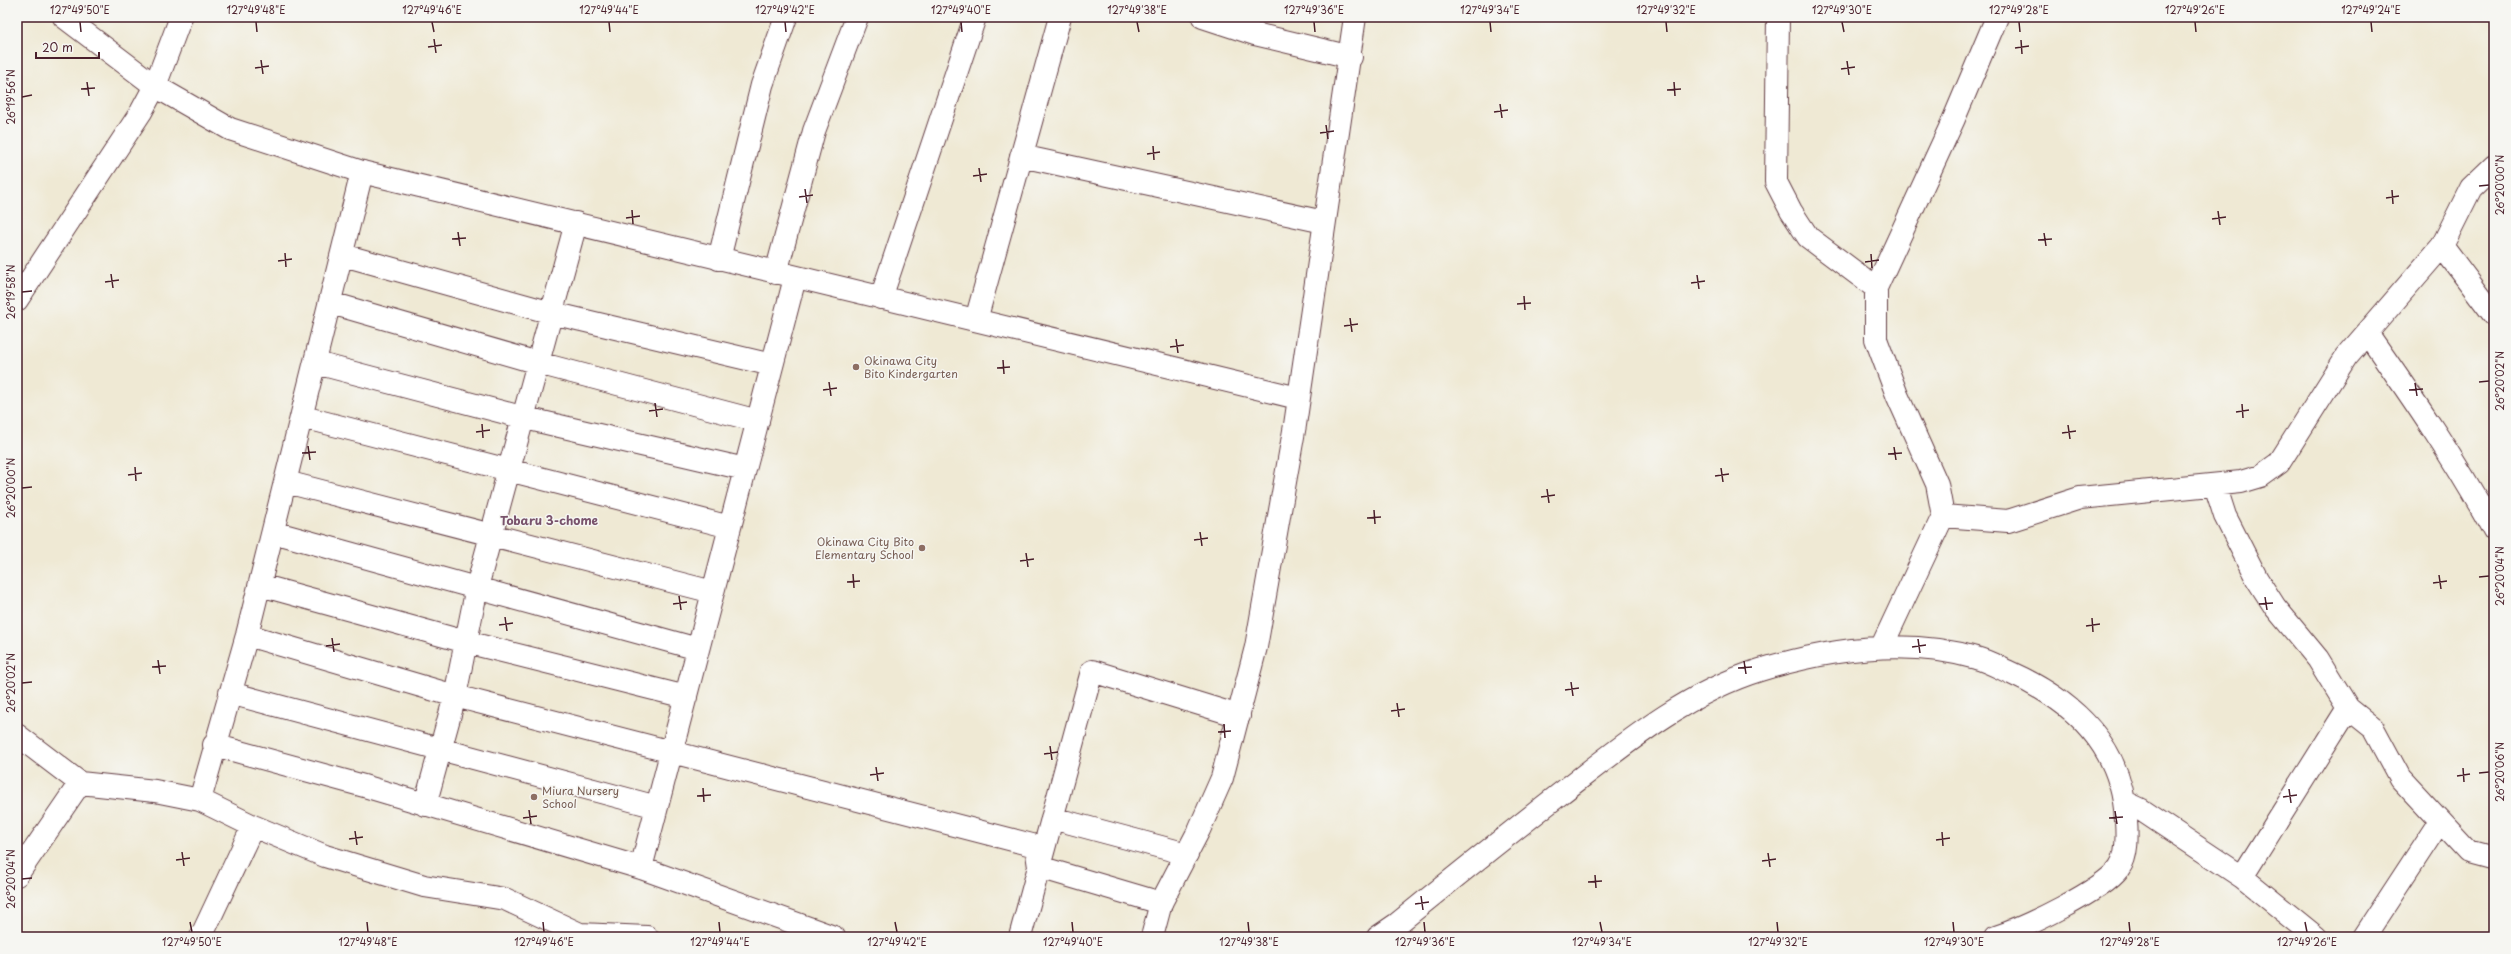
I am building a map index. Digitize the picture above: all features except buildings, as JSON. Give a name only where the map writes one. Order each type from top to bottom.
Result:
[{"type":"street","points":[[64,17],[154,86],[230,129],[362,172],[576,222],[718,259],[1298,398]]},
{"type":"street","points":[[17,300],[141,112],[154,86],[181,17]]},
{"type":"street","points":[[718,259],[762,85],[786,17]]},
{"type":"street","points":[[641,868],[772,365],[785,275],[814,131],[857,17]]},
{"type":"street","points":[[881,298],[975,17]]},
{"type":"street","points":[[976,320],[1060,17]]},
{"type":"street","points":[[1203,17],[1255,34],[1351,57]]},
{"type":"street","points":[[1152,937],[1161,903],[1187,854],[1222,778],[1256,647],[1298,398],[1324,222],[1351,57],[1355,17]]},
{"type":"street","points":[[1778,17],[1776,182],[1791,211],[1808,237],[1876,288]]},
{"type":"street","points":[[1882,646],[1943,516],[1937,484],[1897,395],[1876,339],[1876,288],[1953,121],[1997,17]]},
{"type":"street","points":[[1021,156],[1324,222]]},
{"type":"street","points":[[1943,516],[2008,521],[2080,498],[2242,482],[2261,476],[2279,463],[2346,357],[2442,246],[2471,188],[2494,166]]},
{"type":"street","points":[[200,800],[214,745],[247,635],[260,585],[303,417],[362,172]]},
{"type":"street","points":[[425,806],[455,696],[477,587],[525,418],[538,363],[576,222]]},
{"type":"street","points":[[2442,246],[2494,315]]},
{"type":"street","points":[[343,255],[552,313],[772,365]]},
{"type":"street","points":[[331,303],[538,363],[758,421]]},
{"type":"street","points":[[2367,333],[2415,402],[2477,499],[2494,531]]},
{"type":"street","points":[[316,362],[525,418],[745,469]]},
{"type":"street","points":[[303,417],[730,527]]},
{"type":"street","points":[[286,482],[713,592]]},
{"type":"street","points":[[2215,485],[2225,516],[2257,579],[2275,607],[2318,659],[2348,708],[2374,728],[2400,778],[2468,851],[2494,858]]},
{"type":"street","points":[[273,532],[698,649]]},
{"type":"street","points":[[260,585],[466,642],[686,697]]},
{"type":"street","points":[[247,635],[455,696],[672,750],[1036,846],[1039,867]]},
{"type":"street","points":[[1378,937],[1397,924],[1611,755],[1664,718],[1719,686],[1759,670],[1882,646],[1931,649],[1977,658],[2039,686],[2088,724],[2113,762],[2125,802],[2127,838],[2121,866],[2094,890],[1996,937]]},
{"type":"street","points":[[1020,937],[1092,672],[1239,716]]},
{"type":"street","points":[[230,693],[441,748],[657,807]]},
{"type":"street","points":[[2242,877],[2348,708]]},
{"type":"street","points":[[17,735],[80,783],[155,791],[200,800],[253,826],[325,856],[424,886],[505,899],[580,935],[647,937]]},
{"type":"street","points":[[214,745],[364,786],[425,806],[641,868],[834,937]]},
{"type":"street","points":[[17,875],[80,783]]},
{"type":"street","points":[[2125,802],[2140,809],[2242,877],[2316,937]]},
{"type":"street","points":[[1052,818],[1187,854]]},
{"type":"street","points":[[2364,937],[2440,821]]},
{"type":"street","points":[[201,937],[253,826]]},
{"type":"street","points":[[1039,867],[1161,903]]},
{"type":"place","name":"Okinawa City Bito Kindergarten","points":[[856,367]]},
{"type":"place","name":"Okinawa City Bito Elementary School","points":[[922,548]]},
{"type":"place","name":"Miura Nursery School","points":[[534,797]]},
{"type":"district","name":"Tobaru 3-chome","points":[[549,521]]}]
